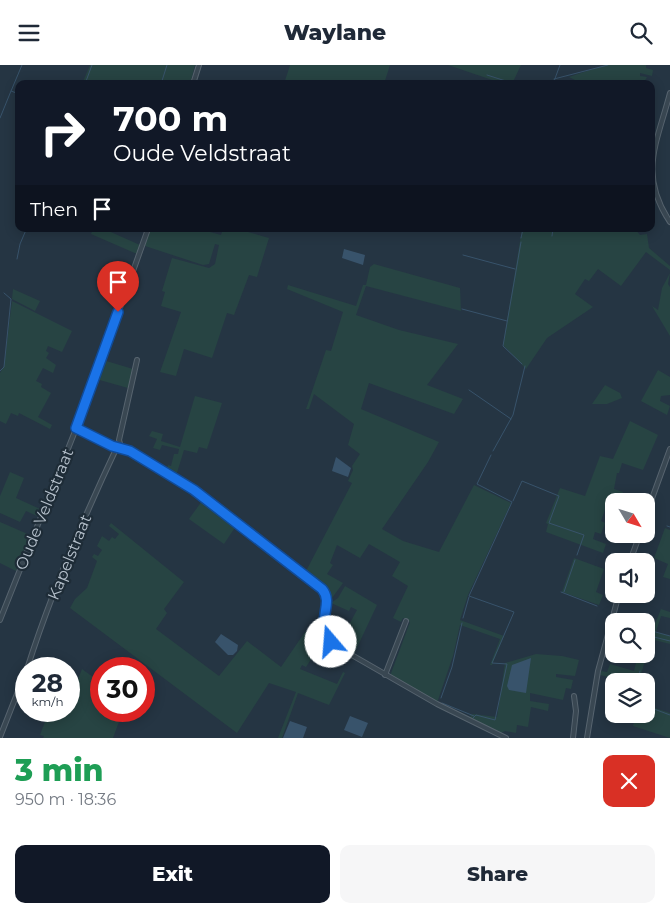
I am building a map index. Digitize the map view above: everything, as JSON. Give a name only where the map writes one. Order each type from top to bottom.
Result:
[{"type":"street","points":[[194,80],[199,65]]},
{"type":"street","points":[[655,150],[670,93]]},
{"type":"street","points":[[655,195],[670,222]]},
{"type":"street","name":"Oude Veldstraat","points":[[0,620],[76,428],[147,232]]},
{"type":"street","name":"Kapelstraat","points":[[32,657],[89,507],[119,447],[119,439],[137,360]]},
{"type":"street","points":[[76,428],[119,447],[194,490],[322,589],[326,596],[323,629],[335,645],[437,704],[506,738]]},
{"type":"street","points":[[654,493],[670,449]]},
{"type":"street","points":[[587,738],[600,663],[617,603]]},
{"type":"street","points":[[385,675],[406,621]]},
{"type":"street","points":[[573,738],[576,711],[574,696]]},
{"type":"street","name":"Kapelstraat","points":[[0,737],[15,700]]},
{"type":"green space","points":[[90,65],[195,65],[191,80],[84,80]]},
{"type":"green space","points":[[290,65],[390,65],[385,80],[285,80]]},
{"type":"green space","points":[[448,65],[521,65],[514,80],[492,80]]},
{"type":"green space","points":[[605,65],[646,65],[646,68],[653,70],[652,76],[640,73],[640,76],[647,77],[645,80],[575,80],[569,77]]},
{"type":"green space","points":[[92,232],[111,232],[140,245],[137,254],[91,234]]},
{"type":"green space","points":[[149,232],[210,232],[221,235],[222,232],[248,232],[269,238],[257,277],[249,275],[234,315],[227,313],[212,358],[184,349],[176,376],[160,372],[181,312],[161,306],[165,292],[162,291],[172,258],[209,268],[215,264],[219,245],[215,244],[209,264],[203,265],[145,246]]},
{"type":"green space","points":[[522,232],[638,232],[640,235],[647,234],[649,248],[670,266],[670,270],[646,252],[621,286],[598,269],[589,281],[585,279],[575,294],[593,307],[547,338],[526,369],[503,345]]},
{"type":"green space","points":[[374,264],[460,288],[461,311],[366,286],[356,315],[399,330],[458,344],[427,385],[463,399],[454,414],[369,383],[361,409],[439,442],[428,462],[382,529],[403,541],[439,552],[474,485],[511,503],[468,595],[460,620],[504,636],[492,665],[490,665],[500,639],[460,625],[453,656],[437,703],[390,676],[410,622],[403,618],[401,622],[393,618],[408,586],[392,576],[400,562],[369,544],[360,558],[337,545],[330,563],[333,565],[327,574],[343,583],[332,598],[328,596],[321,585],[305,573],[352,483],[348,481],[353,470],[352,466],[360,454],[348,445],[354,424],[314,394],[309,409],[306,409],[326,350],[331,351],[343,312],[287,289],[288,285],[356,306],[363,285],[366,285],[370,267]]},
{"type":"green space","points":[[670,273],[668,284],[670,287],[670,336],[652,306],[658,310],[662,288]]},
{"type":"green space","points":[[13,289],[40,301],[35,311],[12,299]]},
{"type":"green space","points":[[12,301],[72,331],[62,352],[48,346],[46,351],[49,353],[46,358],[56,365],[53,373],[43,368],[36,381],[42,384],[41,387],[51,393],[38,417],[52,425],[50,429],[19,413],[18,416],[11,413],[6,424],[0,421],[0,373],[4,366]]},
{"type":"green space","points":[[103,360],[133,369],[128,388],[96,379]]},
{"type":"green space","points":[[658,370],[670,377],[670,395],[661,396],[660,401],[670,406],[667,415],[641,401]]},
{"type":"green space","points":[[605,385],[620,393],[622,398],[607,404],[592,404]]},
{"type":"green space","points":[[195,396],[222,403],[207,449],[199,447],[197,453],[184,450],[176,476],[166,470],[168,465],[171,466],[174,454],[178,454],[179,449],[162,445],[160,450],[153,448],[157,439],[149,436],[152,431],[163,434],[161,441],[180,447]]},
{"type":"green space","points":[[630,421],[658,435],[643,470],[622,463],[619,473],[617,473],[614,489],[623,493],[605,493],[605,510],[601,521],[605,523],[601,534],[595,532],[593,539],[606,544],[603,553],[546,532],[548,524],[546,523],[560,488],[585,496],[600,456],[613,459]]},
{"type":"green space","points":[[10,472],[24,478],[16,498],[40,509],[37,516],[26,511],[20,522],[0,513],[0,496]]},
{"type":"green space","points":[[202,501],[236,526],[224,544],[189,519]]},
{"type":"green space","points":[[0,522],[30,535],[16,571],[0,563]]},
{"type":"green space","points":[[111,523],[184,582],[164,609],[167,613],[156,629],[219,676],[247,641],[281,667],[305,632],[322,631],[325,638],[306,667],[302,665],[300,669],[337,684],[343,672],[345,673],[329,705],[298,693],[282,738],[278,738],[296,692],[269,683],[237,733],[155,672],[155,657],[135,657],[70,608],[75,599],[87,588],[97,561],[92,557],[94,554],[98,556],[102,550],[97,546],[102,536],[109,541],[112,537],[115,539],[119,534],[109,526]]},
{"type":"green space","points":[[665,528],[670,530],[670,579],[663,577],[668,564],[655,558]]},
{"type":"green space","points":[[574,558],[604,569],[596,592],[603,595],[599,605],[562,592]]},
{"type":"green space","points":[[345,586],[377,605],[354,654],[338,645],[357,610],[351,607],[349,611],[331,603],[338,598]]},
{"type":"green space","points":[[661,609],[670,612],[670,618],[661,616],[656,632],[670,636],[670,644],[655,640],[655,624]]},
{"type":"green space","points":[[536,654],[562,656],[579,660],[575,676],[556,674],[556,677],[573,680],[571,689],[566,688],[563,700],[530,693],[530,701],[549,704],[548,711],[531,707],[528,727],[517,725],[516,733],[505,731],[501,733],[471,718],[470,715],[473,714],[497,717],[505,663]]},
{"type":"green space","points":[[636,663],[644,663],[641,673],[605,673],[605,676],[600,675],[601,671],[607,672],[610,664],[634,671]]},
{"type":"green space","points":[[82,669],[90,675],[90,722],[119,722],[113,738],[43,738],[44,736],[40,735],[45,722],[80,722],[80,674]]},
{"type":"green space","points":[[655,708],[670,713],[670,738],[633,726],[634,723],[655,723]]},
{"type":"water","points":[[344,249],[365,255],[363,265],[342,258]]},
{"type":"water","points":[[336,457],[351,468],[348,477],[332,471]]},
{"type":"water","points":[[221,634],[238,645],[237,651],[233,655],[228,655],[215,642]]},
{"type":"water","points":[[531,658],[526,693],[509,690],[507,686],[512,665]]},
{"type":"water","points":[[350,716],[368,723],[362,737],[344,730]]},
{"type":"water","points":[[290,721],[307,727],[303,738],[283,738]]},
{"type":"waterway","points":[[16,80],[22,65]]},
{"type":"waterway","points":[[86,80],[92,65]]},
{"type":"waterway","points":[[162,80],[167,65]]},
{"type":"waterway","points":[[554,80],[560,65]]},
{"type":"waterway","points":[[554,79],[608,65]]},
{"type":"waterway","points":[[487,75],[503,80]]},
{"type":"waterway","points":[[15,82],[11,91],[15,92]]},
{"type":"waterway","points":[[0,118],[11,91]]},
{"type":"waterway","points":[[17,259],[25,232]]},
{"type":"waterway","points":[[521,238],[522,232]]},
{"type":"waterway","points":[[552,236],[553,232]]},
{"type":"waterway","points":[[521,242],[503,346],[522,364]]},
{"type":"waterway","points":[[463,255],[515,269]]},
{"type":"waterway","points":[[0,371],[4,367],[11,299],[4,293]]},
{"type":"waterway","points":[[462,309],[507,321]]},
{"type":"waterway","points":[[493,451],[513,415],[525,366]]},
{"type":"waterway","points":[[469,390],[511,419]]},
{"type":"waterway","points":[[473,718],[476,715],[495,720],[507,664],[492,663],[514,612],[469,596],[512,502],[477,484],[491,455]]},
{"type":"waterway","points":[[513,501],[522,481],[559,496],[549,523],[584,535],[577,555]]},
{"type":"waterway","points":[[564,592],[575,560]]},
{"type":"waterway","points":[[561,592],[597,606]]},
{"type":"waterway","points":[[463,618],[469,597]]},
{"type":"waterway","points":[[441,698],[452,667],[462,623]]},
{"type":"waterway","points":[[655,632],[670,636]]},
{"type":"waterway","points":[[655,637],[670,641]]},
{"type":"waterway","points":[[442,703],[474,716]]},
{"type":"waterway","points":[[655,709],[670,715]]},
{"type":"route","points":[[118,312],[76,428],[112,446],[130,451],[194,490],[322,589],[326,596],[323,629],[331,642]]}]
